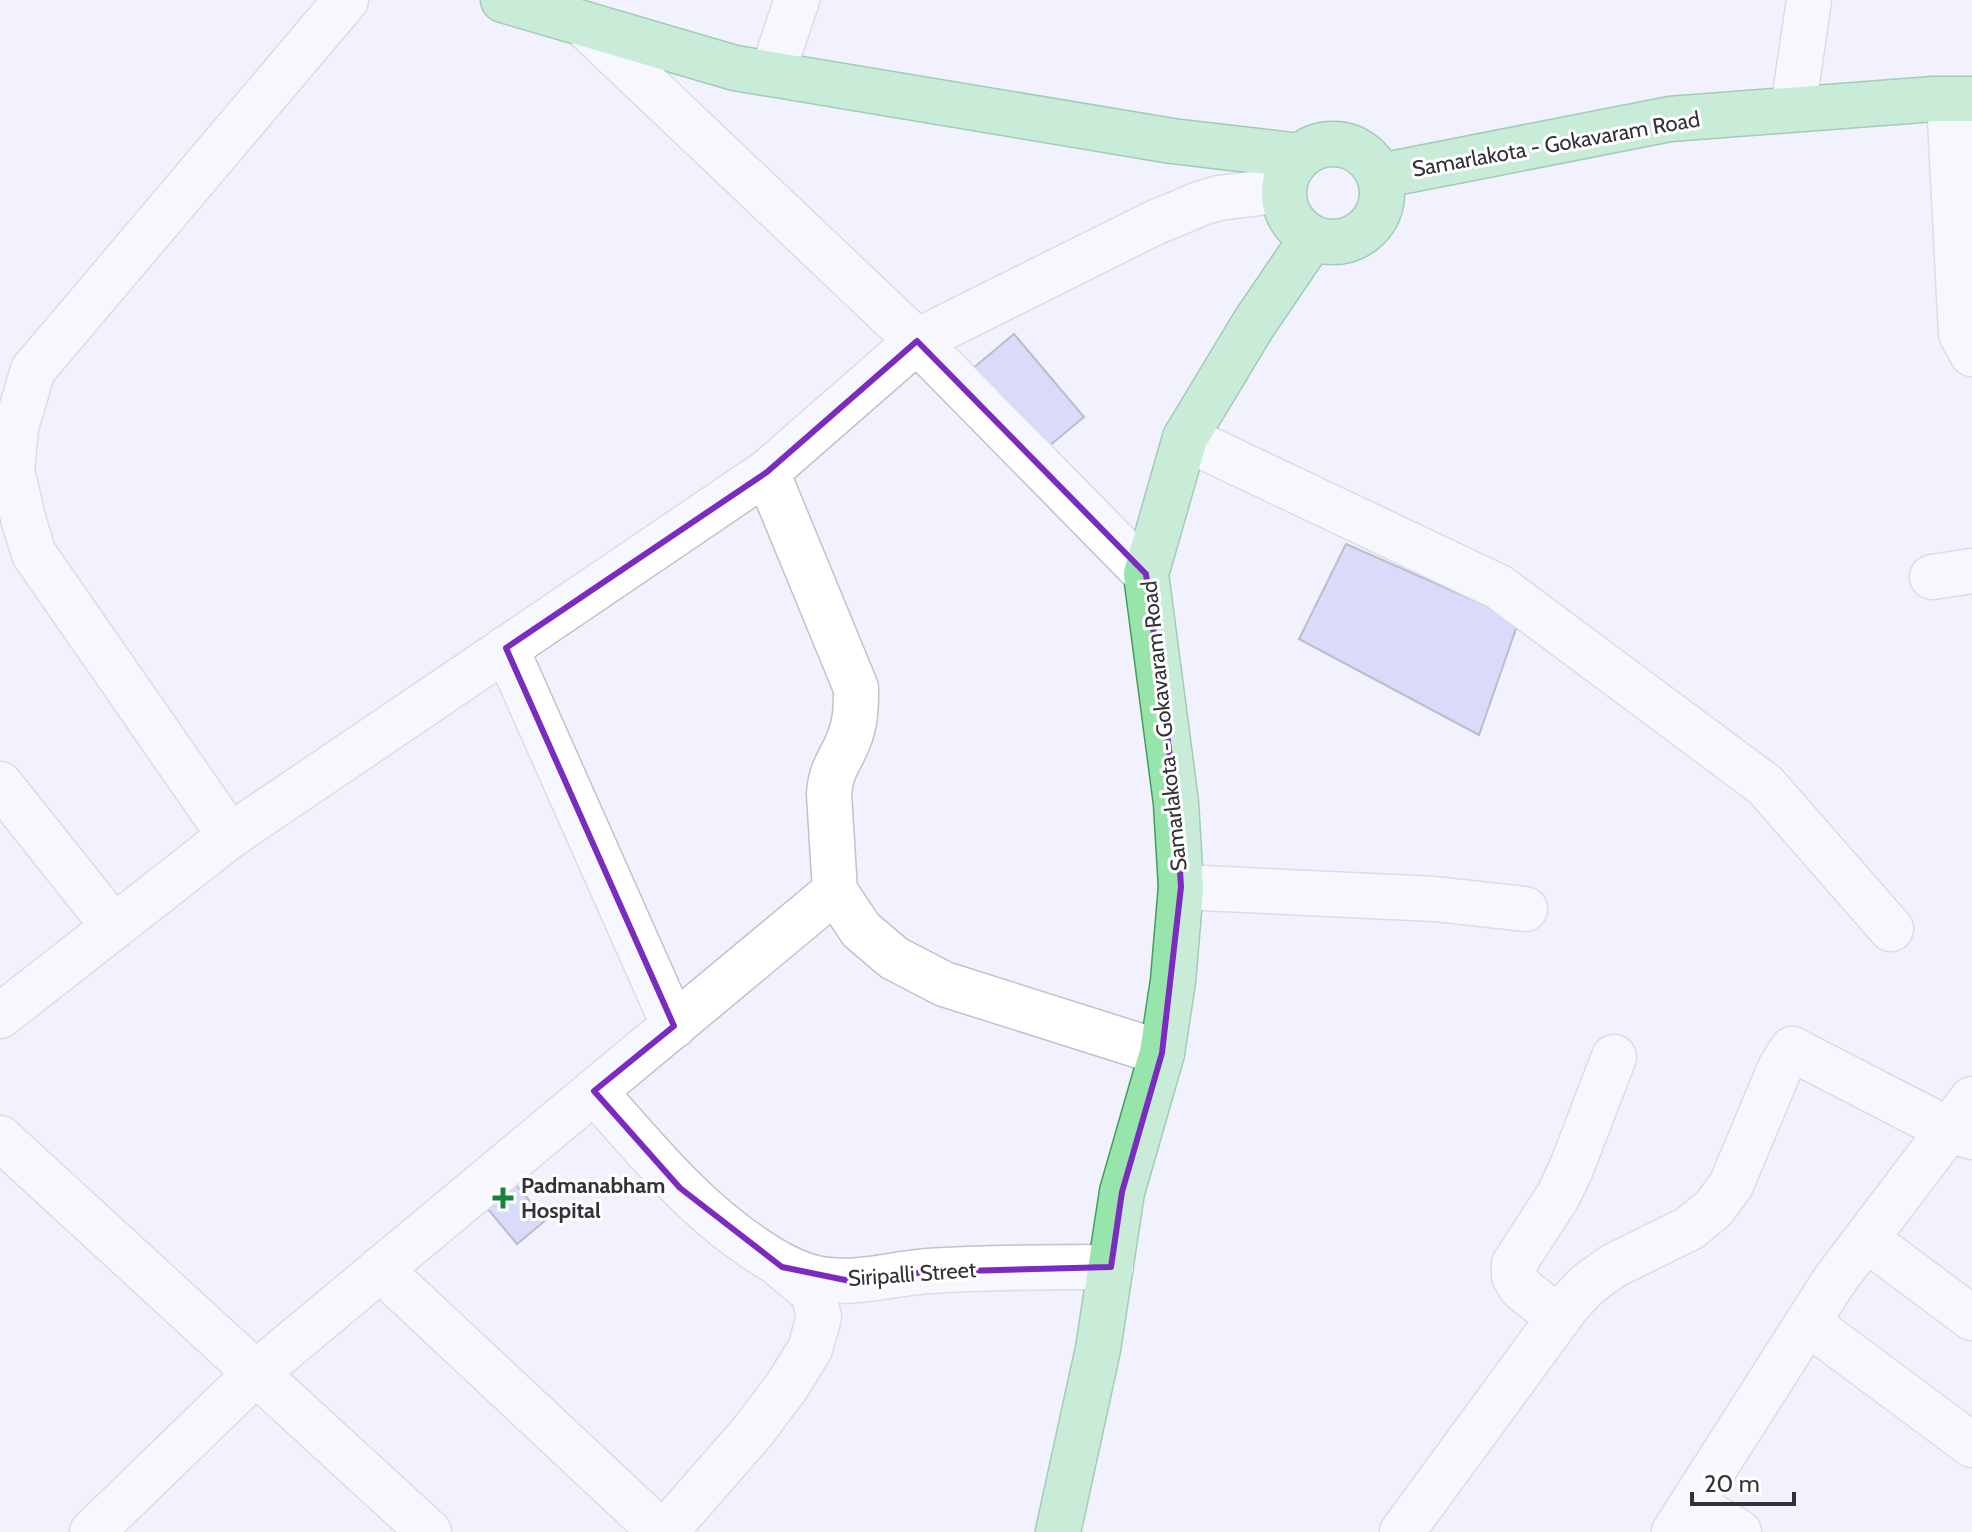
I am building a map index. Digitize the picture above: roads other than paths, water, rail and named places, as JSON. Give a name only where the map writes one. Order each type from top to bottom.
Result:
[{"type":"main road","points":[[503,0],[735,68],[1172,141],[1292,173]]},
{"type":"main road","name":"Samarlakota - Gokavaram Road","points":[[1380,176],[1670,119],[1960,99]]},
{"type":"main road","points":[[1321,145],[1345,145],[1366,156],[1380,176],[1383,199],[1375,221],[1357,237],[1335,243],[1312,238],[1296,226],[1286,209],[1292,173],[1321,145]]},
{"type":"main road","name":"Samarlakota - Gokavaram Road","points":[[1058,1532],[1098,1349],[1122,1192],[1162,1053],[1173,981],[1181,887],[1176,803],[1146,574],[1185,438],[1253,325],[1312,238]]},
{"type":"street","points":[[230,836],[34,554],[12,470],[16,427],[33,370],[346,0]]},
{"type":"street","points":[[772,74],[797,0]]},
{"type":"street","points":[[1793,109],[1809,0]]},
{"type":"street","points":[[583,24],[917,341],[1146,574]]},
{"type":"street","points":[[1960,99],[1961,334],[1972,354]]},
{"type":"street","points":[[0,1016],[230,836],[767,472],[917,341],[1154,223],[1202,203],[1292,173]]},
{"type":"street","points":[[1185,438],[1499,587],[1765,785],[1891,929]]},
{"type":"street","points":[[767,472],[856,688],[855,717],[849,741],[834,767],[829,794],[835,891],[861,930],[894,958],[944,984],[1162,1053]]},
{"type":"street","points":[[506,648],[674,1026]]},
{"type":"street","points":[[0,784],[114,927]]},
{"type":"street","points":[[1181,887],[1435,899],[1525,909]]},
{"type":"street","points":[[92,1532],[256,1373],[835,891]]},
{"type":"street","points":[[1402,1532],[1569,1304],[1588,1284],[1613,1266],[1690,1228],[1714,1208],[1731,1185],[1775,1080],[1792,1049],[1964,1118],[1834,1281],[1683,1518],[1739,1532]]},
{"type":"street","points":[[1559,1318],[1521,1288],[1514,1276],[1514,1264],[1558,1196],[1614,1057]]},
{"type":"street","name":"Siripalli Street","points":[[594,1091],[680,1188],[735,1236],[782,1267],[811,1277],[855,1282],[925,1272],[1013,1267],[1111,1267]]},
{"type":"street","points":[[0,1138],[429,1532]]},
{"type":"street","points":[[1866,1239],[1972,1318]]},
{"type":"street","points":[[380,1269],[663,1532],[754,1430],[810,1349],[819,1317],[813,1293],[782,1267]]},
{"type":"street","points":[[1808,1323],[1972,1445]]},
{"type":"place","name":"Padmanabham Hospital","points":[[503,1198]]}]
